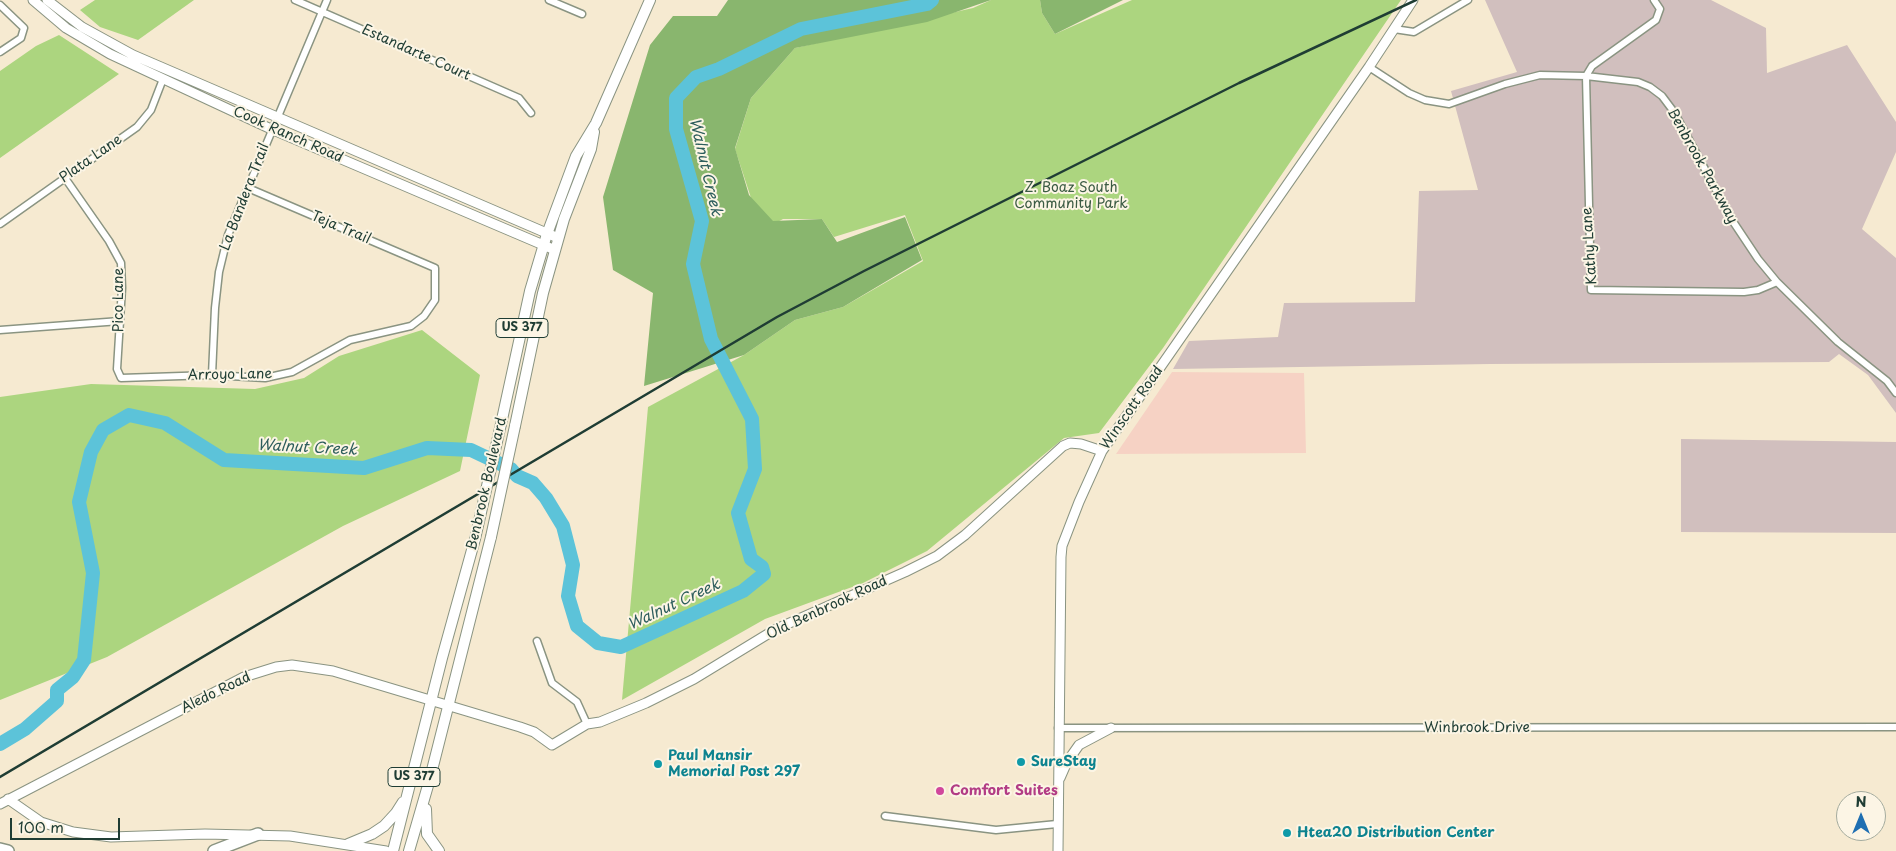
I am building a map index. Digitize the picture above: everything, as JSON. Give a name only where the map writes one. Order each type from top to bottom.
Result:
[{"type":"highway","points":[[214,851],[258,834]]},
{"type":"highway","points":[[0,850],[8,851]]},
{"type":"main road","name":"Benbrook Boulevard","points":[[393,851],[442,658],[475,538],[530,291],[543,246],[576,156],[596,123],[650,0]]},
{"type":"main road","name":"Benbrook Boulevard","points":[[409,851],[429,782],[491,537],[542,293],[558,238],[591,149],[596,123]]},
{"type":"main road","points":[[429,782],[426,827],[429,839],[440,851]]},
{"type":"main road","points":[[348,844],[372,834],[384,826],[396,813],[410,789]]},
{"type":"street","name":"Cook Ranch Road","points":[[33,0],[66,28],[90,43],[163,79],[271,129],[555,250]]},
{"type":"street","name":"Cook Ranch Road","points":[[47,0],[82,27],[111,44],[558,238]]},
{"type":"street","name":"Estandarte Court","points":[[295,0],[519,98],[531,113]]},
{"type":"street","name":"La Bandera Trail","points":[[212,375],[215,308],[228,235],[271,129],[327,0]]},
{"type":"street","points":[[549,0],[582,14]]},
{"type":"street","name":"Winscott Road","points":[[1058,851],[1059,596],[1062,546],[1079,502],[1102,451],[1370,67],[1413,0]]},
{"type":"street","points":[[1394,29],[1414,32],[1468,0]]},
{"type":"street","points":[[1586,76],[1592,66],[1656,20],[1660,9],[1654,0]]},
{"type":"street","points":[[0,5],[22,24],[24,32],[21,38],[0,52]]},
{"type":"street","name":"Benbrook Parkway","points":[[1370,67],[1409,93],[1425,100],[1449,104],[1505,84],[1540,76],[1586,76],[1638,82],[1662,96],[1674,112],[1734,223],[1777,282],[1838,342],[1887,381],[1896,393]]},
{"type":"street","name":"Kathy Lane","points":[[1586,76],[1591,290],[1744,292],[1758,290],[1777,282]]},
{"type":"street","name":"Plata Lane","points":[[0,224],[137,126],[152,110],[163,79]]},
{"type":"street","name":"Pico Lane","points":[[65,178],[109,241],[121,263],[122,288],[117,369],[121,378]]},
{"type":"street","name":"Teja Trail","points":[[248,188],[435,268]]},
{"type":"street","name":"Arroyo Lane","points":[[121,378],[212,375],[265,378],[292,372],[350,340],[411,326],[424,316],[435,300],[435,268]]},
{"type":"street","points":[[0,330],[120,321]]},
{"type":"street","name":"Old Benbrook Road","points":[[448,706],[520,726],[534,732],[552,745],[587,724],[600,722],[646,703],[694,679],[776,629],[905,572],[936,556],[965,535],[1063,446],[1070,443],[1081,444],[1102,451]]},
{"type":"street","points":[[537,641],[552,684],[577,702],[587,724]]},
{"type":"street","name":"Aledo Road","points":[[4,801],[244,678],[276,667],[292,665],[318,667],[448,706]]},
{"type":"street","name":"Winbrook Drive","points":[[1058,728],[1896,727]]},
{"type":"street","points":[[1058,783],[1067,762],[1079,745],[1111,728]]},
{"type":"street","points":[[4,801],[42,822],[73,832],[110,837],[258,834],[348,844],[386,851]]},
{"type":"street","points":[[885,816],[996,830],[1057,824]]},
{"type":"shaded area","points":[[1485,0],[1711,0],[1766,28],[1767,73],[1847,45],[1896,122],[1896,152],[1862,229],[1896,258],[1896,413],[1868,375],[1839,354],[1829,362],[1490,364],[1173,369],[1189,341],[1278,337],[1284,303],[1415,302],[1419,191],[1478,190],[1451,91],[1517,72]]},
{"type":"shaded area","points":[[1172,372],[1304,373],[1306,453],[1116,454]]},
{"type":"shaded area","points":[[1681,439],[1896,442],[1896,533],[1681,532]]},
{"type":"green space","points":[[95,0],[194,0],[138,40],[100,27],[80,10]]},
{"type":"green space","points":[[728,0],[991,0],[927,22],[795,48],[751,98],[735,148],[749,195],[773,221],[822,219],[837,242],[905,217],[922,260],[843,307],[795,320],[744,355],[644,386],[653,293],[613,270],[603,197],[650,45],[673,16],[717,16]]},
{"type":"green space","name":"Z. Boaz South Community Park","points":[[991,0],[1040,0],[1042,13],[1055,34],[1132,0],[1401,0],[1163,348],[1099,433],[1064,438],[927,551],[863,583],[765,619],[622,700],[648,407],[744,355],[795,320],[843,307],[923,261],[905,215],[834,237],[822,219],[783,219],[765,229],[752,201],[735,149],[751,98],[795,48],[973,8]]},
{"type":"green space","points":[[1040,0],[1123,0],[1055,34],[1042,13]]},
{"type":"green space","points":[[59,35],[119,74],[0,158],[0,71],[36,46]]},
{"type":"green space","points":[[422,330],[480,375],[460,471],[343,526],[107,657],[0,700],[0,397],[91,384],[255,389],[304,378],[339,356]]},
{"type":"waterway","name":"Walnut Creek","points":[[0,744],[25,729],[57,701],[57,690],[73,677],[84,660],[93,573],[79,502],[91,452],[103,430],[129,415],[165,423],[224,460],[364,468],[427,448],[471,450],[511,469],[517,476],[533,483],[546,498],[563,526],[573,565],[568,596],[577,626],[598,643],[621,647],[743,591],[764,574],[762,567],[751,559],[738,513],[755,469],[752,419],[711,339],[693,264],[702,221],[676,129],[676,98],[696,77],[719,69],[801,29],[927,4],[932,0]]},
{"type":"railway","points":[[0,777],[777,317],[864,271],[1239,83],[1416,0]]},
{"type":"place","name":"SureStay","points":[[1021,762]]},
{"type":"place","name":"Paul Mansir Memorial Post 297","points":[[658,764]]},
{"type":"place","name":"Comfort Suites","points":[[940,791]]},
{"type":"place","name":"Htea20 Distribution Center","points":[[1287,833]]}]
